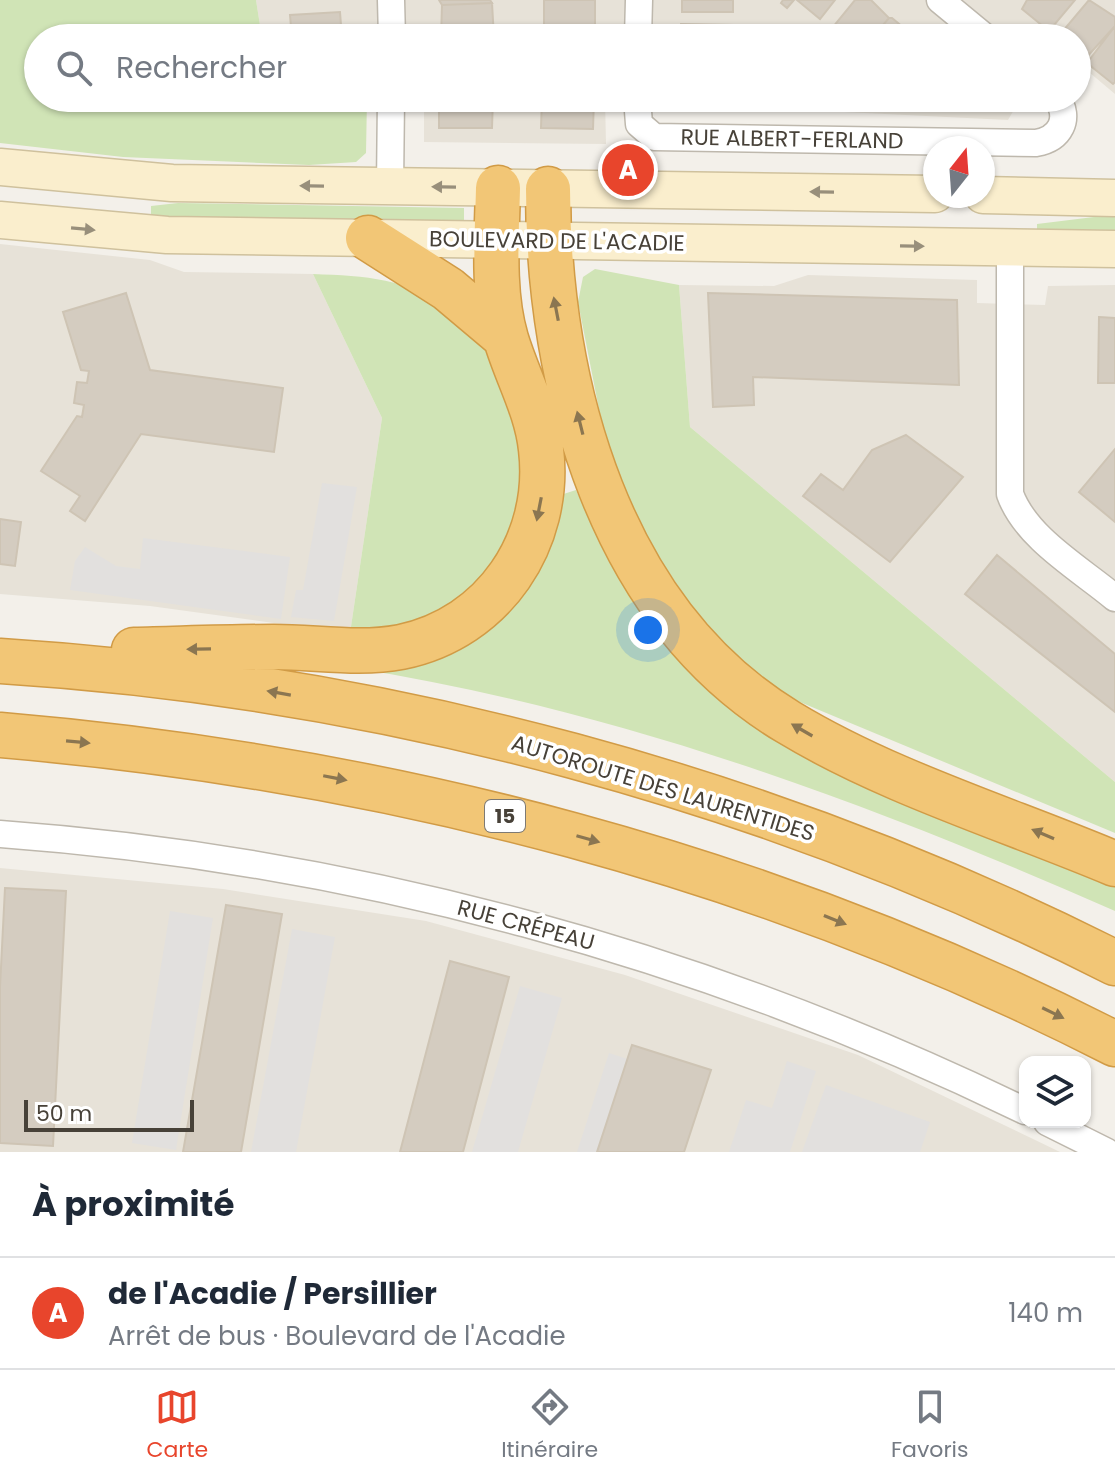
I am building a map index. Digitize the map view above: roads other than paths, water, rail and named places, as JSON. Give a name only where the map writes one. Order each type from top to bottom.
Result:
[{"type":"highway","points":[[0,654],[277,647],[378,650],[428,639],[469,617],[487,603],[514,571],[531,537],[541,501],[542,466],[538,432],[505,337],[497,240],[498,188]]},
{"type":"highway","points":[[548,189],[548,241],[557,316],[594,470],[639,569],[694,647],[765,707],[828,744],[1115,864]]},
{"type":"highway","points":[[368,238],[448,289],[505,337]]},
{"type":"highway","name":"AUTOROUTE DES LAURENTIDES","points":[[0,661],[99,668],[246,688],[495,737],[601,764],[872,856],[979,900],[1115,963]]},
{"type":"highway","name":"15","points":[[0,735],[164,751],[299,771],[526,821],[680,866],[817,912],[989,983],[1115,1044]]},
{"type":"highway","points":[[979,900],[1115,955]]},
{"type":"main road","points":[[10,221],[14,169],[172,183],[923,194]]},
{"type":"main road","points":[[995,195],[1115,198]]},
{"type":"main road","name":"BOULEVARD DE L'ACADIE","points":[[10,221],[157,235],[1115,249]]},
{"type":"street","points":[[391,0],[392,24]]},
{"type":"street","points":[[638,24],[639,0]]},
{"type":"street","points":[[940,0],[969,24]]},
{"type":"street","points":[[390,186],[391,112]]},
{"type":"street","name":"RUE ALBERT-FERLAND","points":[[638,112],[639,124],[650,135],[660,137],[1036,143],[1053,137],[1059,112]]},
{"type":"street","points":[[1010,247],[1010,494],[1018,512],[1031,527],[1115,598]]},
{"type":"street","name":"RUE CRÉPEAU","points":[[0,834],[132,846],[256,865],[380,888],[592,941],[703,976],[829,1024],[1019,1108]]},
{"type":"street","points":[[1059,1128],[1107,1152]]},
{"type":"place","name":"de l'Acadie / Persillier","points":[[628,170]]}]
